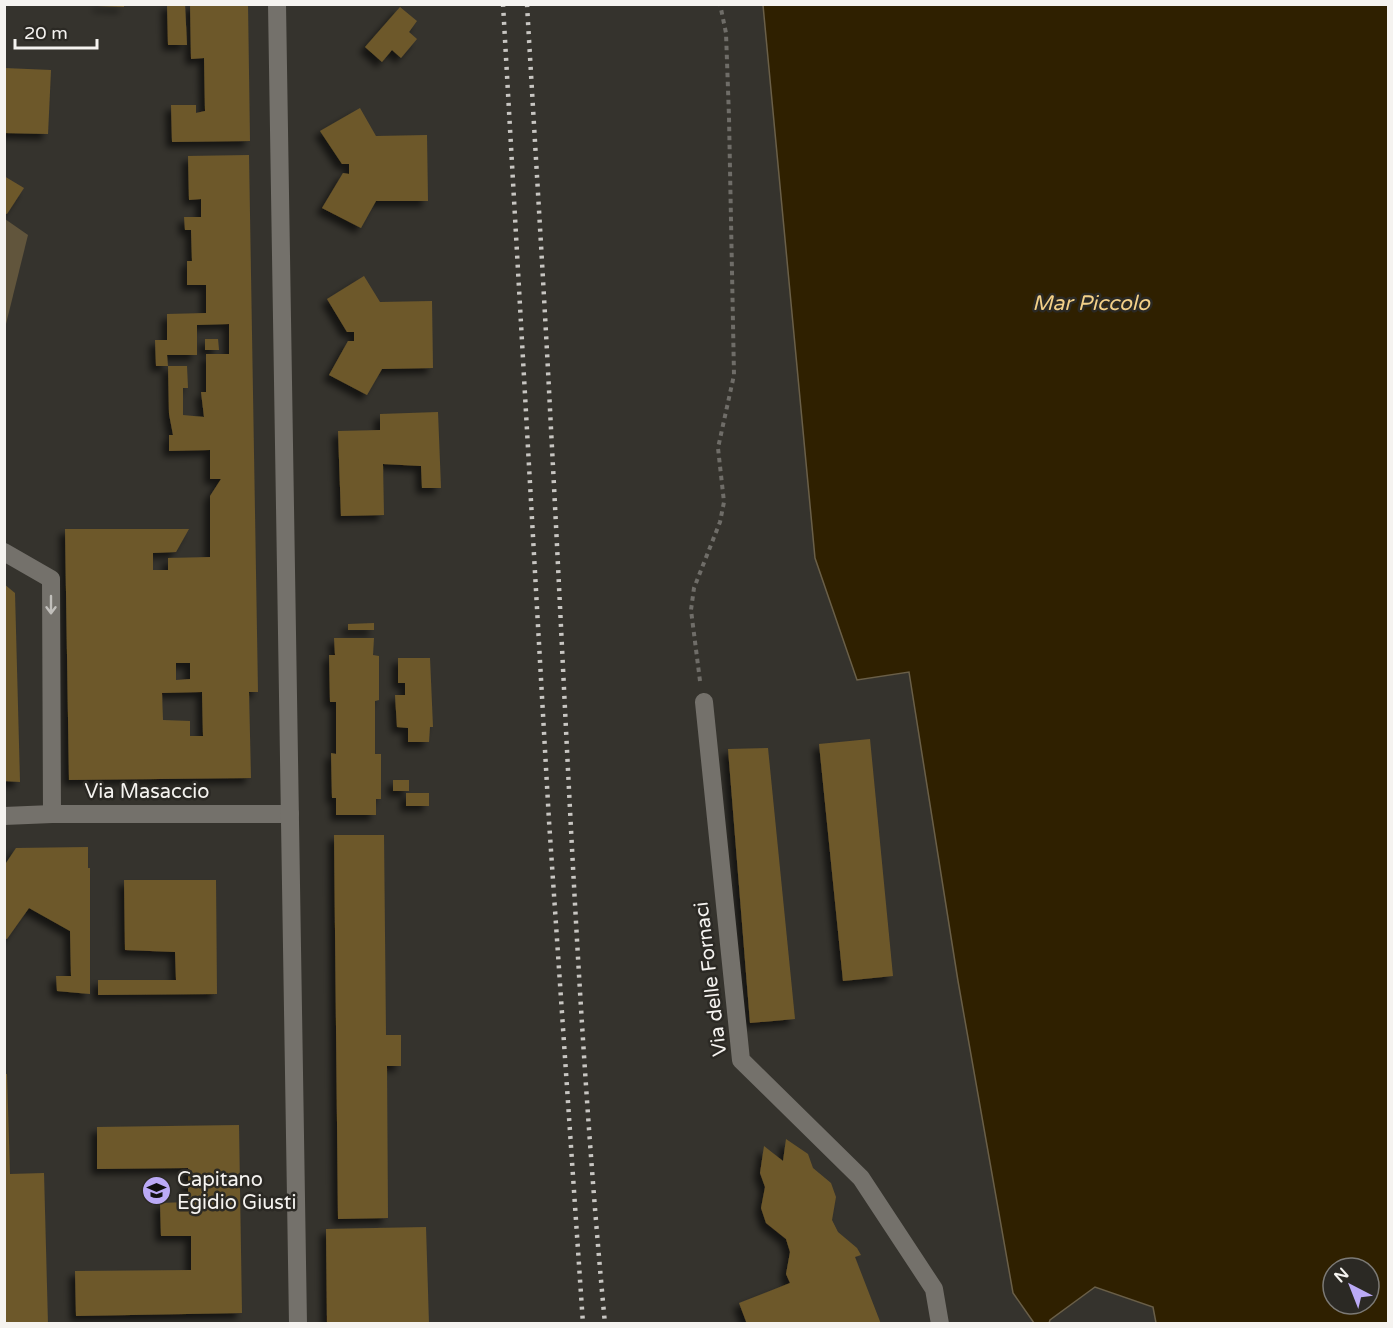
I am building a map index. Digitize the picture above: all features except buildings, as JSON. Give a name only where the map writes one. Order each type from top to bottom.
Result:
[{"type":"main road","points":[[277,4],[298,1323]]},
{"type":"main road","points":[[4,552],[51,579],[52,814]]},
{"type":"main road","name":"Via delle Fornaci","points":[[704,702],[741,1060],[861,1178],[934,1289],[940,1323]]},
{"type":"main road","name":"Via Masaccio","points":[[8,822],[52,814],[290,814]]},
{"type":"path","points":[[704,702],[691,610],[693,588],[720,522],[724,502],[718,448],[734,375],[726,33],[720,4]]},
{"type":"shaded area","points":[[5,219],[28,235],[5,328]]},
{"type":"water","name":"Mar Piccolo","points":[[763,5],[1388,5],[1388,1323],[1156,1323],[1153,1307],[1095,1287],[1049,1323],[1034,1323],[1013,1293],[958,981],[909,672],[857,680],[815,558]]},
{"type":"railway","points":[[503,4],[549,821],[583,1324]]},
{"type":"railway","points":[[527,4],[580,988],[605,1324]]},
{"type":"place","name":"Capitano Egidio Giusti","points":[[156,1191]]}]
